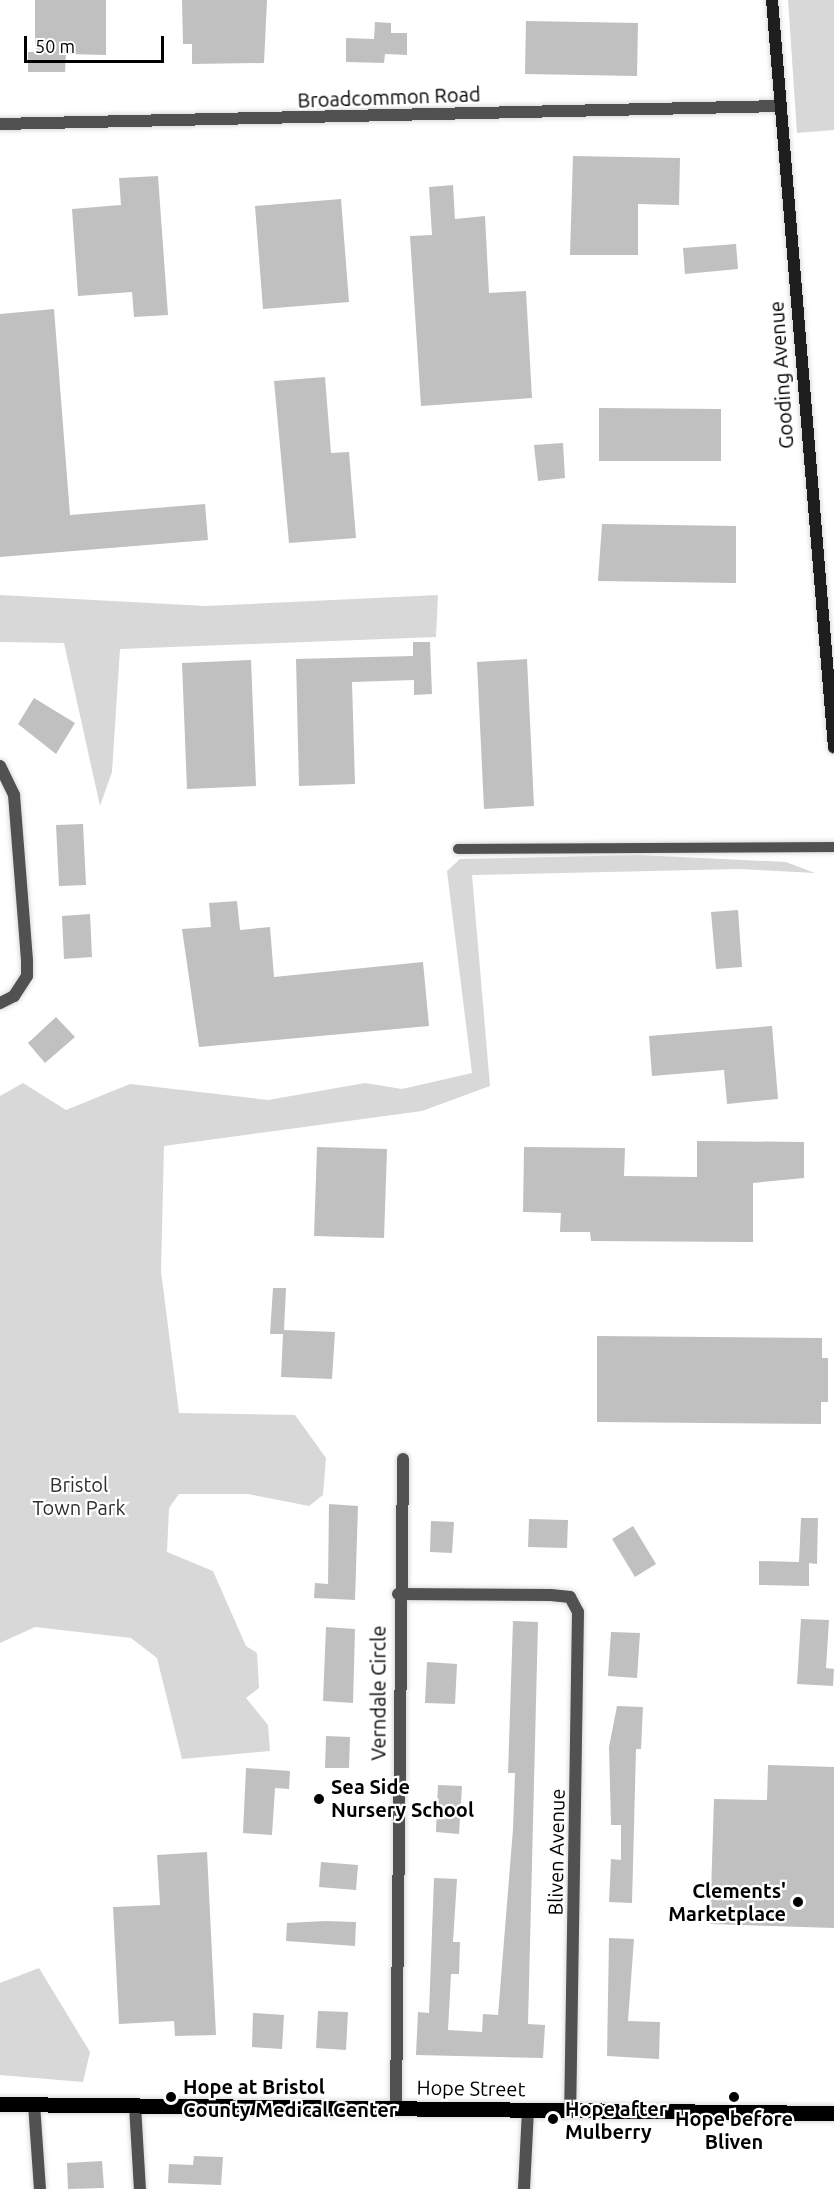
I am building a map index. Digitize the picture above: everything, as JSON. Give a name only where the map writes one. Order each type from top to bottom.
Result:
[{"type":"main road","name":"Gooding Avenue","points":[[772,0],[834,747]]},
{"type":"main road","name":"Hope Street","points":[[0,2104],[834,2113]]},
{"type":"street","name":"Broadcommon Road","points":[[0,124],[780,106]]},
{"type":"street","points":[[0,766],[14,795],[27,961],[27,976],[14,996],[0,1003]]},
{"type":"street","name":"Verndale Circle","points":[[396,2108],[398,1594],[403,1459]]},
{"type":"street","name":"Bliven Avenue","points":[[398,1594],[570,1598],[579,1619],[570,2110]]},
{"type":"street","points":[[34,2104],[40,2189]]},
{"type":"street","points":[[135,2106],[140,2189]]},
{"type":"street","points":[[524,2189],[528,2110]]},
{"type":"lane","points":[[458,849],[834,847]]},
{"type":"green space","points":[[788,0],[834,0],[834,130],[797,133]]},
{"type":"green space","points":[[0,595],[206,606],[438,595],[436,637],[120,649],[112,772],[100,806],[64,643],[0,642]]},
{"type":"green space","name":"Bristol Town Park","points":[[638,855],[786,862],[815,873],[739,869],[472,875],[490,1086],[422,1111],[164,1146],[161,1271],[179,1413],[295,1415],[326,1458],[323,1495],[309,1506],[248,1494],[179,1494],[169,1508],[167,1552],[213,1571],[246,1646],[257,1653],[259,1688],[246,1698],[268,1725],[270,1751],[182,1759],[157,1658],[131,1638],[35,1627],[0,1643],[0,1096],[23,1083],[66,1110],[130,1084],[268,1100],[365,1083],[402,1089],[472,1073],[447,871],[460,859]]},
{"type":"green space","points":[[39,1968],[90,2052],[83,2082],[0,2075],[0,1983]]},
{"type":"building","points":[[35,0],[106,0],[106,55],[66,54],[65,72],[28,72],[28,52],[35,52]]},
{"type":"building","points":[[182,0],[267,0],[264,63],[192,64],[192,44],[183,44]]},
{"type":"building","points":[[526,21],[638,23],[637,76],[525,74]]},
{"type":"building","points":[[375,22],[391,23],[391,33],[407,33],[407,55],[385,54],[384,63],[346,62],[346,38],[374,39]]},
{"type":"building","points":[[573,156],[680,158],[679,205],[638,204],[638,255],[570,255]]},
{"type":"building","points":[[158,176],[168,315],[134,317],[132,292],[78,296],[72,209],[121,205],[119,178]]},
{"type":"building","points":[[453,185],[455,219],[485,216],[489,293],[526,291],[532,398],[421,406],[410,236],[432,235],[429,187]]},
{"type":"building","points":[[341,199],[349,302],[263,309],[255,206]]},
{"type":"building","points":[[736,244],[738,269],[685,274],[683,248]]},
{"type":"building","points":[[54,309],[70,515],[205,504],[208,540],[0,557],[0,314]]},
{"type":"building","points":[[325,377],[331,453],[349,452],[356,538],[289,543],[274,381]]},
{"type":"building","points":[[599,408],[721,409],[721,461],[599,461]]},
{"type":"building","points":[[563,443],[565,478],[538,481],[534,445]]},
{"type":"building","points":[[602,524],[736,526],[736,583],[598,581]]},
{"type":"building","points":[[413,642],[430,642],[432,694],[414,695],[414,680],[352,682],[355,784],[299,786],[296,659],[413,656]]},
{"type":"building","points":[[527,659],[534,806],[484,809],[477,662]]},
{"type":"building","points":[[251,660],[256,786],[187,789],[182,663]]},
{"type":"building","points":[[34,698],[75,723],[56,754],[18,724]]},
{"type":"building","points":[[83,824],[86,885],[59,886],[56,825]]},
{"type":"building","points":[[237,901],[240,930],[270,927],[274,977],[423,962],[429,1026],[199,1047],[182,929],[211,927],[209,903]]},
{"type":"building","points":[[738,910],[742,967],[716,969],[711,912]]},
{"type":"building","points":[[90,914],[92,957],[64,959],[62,916]]},
{"type":"building","points":[[56,1017],[75,1037],[45,1063],[28,1043]]},
{"type":"building","points":[[772,1026],[778,1099],[727,1104],[724,1070],[652,1076],[649,1036]]},
{"type":"building","points":[[697,1141],[804,1142],[804,1178],[753,1183],[753,1242],[591,1241],[590,1232],[560,1232],[561,1213],[523,1212],[524,1147],[625,1148],[624,1176],[697,1177]]},
{"type":"building","points":[[317,1147],[387,1149],[384,1238],[314,1236]]},
{"type":"building","points":[[273,1288],[286,1288],[284,1330],[335,1332],[332,1379],[281,1377],[283,1334],[270,1334]]},
{"type":"building","points":[[597,1336],[822,1338],[822,1358],[828,1358],[828,1402],[821,1402],[821,1424],[597,1422]]},
{"type":"building","points":[[329,1504],[358,1506],[355,1600],[314,1598],[315,1583],[328,1584]]},
{"type":"building","points":[[801,1518],[818,1518],[817,1564],[809,1563],[809,1586],[759,1585],[759,1561],[799,1562]]},
{"type":"building","points":[[529,1519],[568,1520],[567,1548],[528,1547]]},
{"type":"building","points":[[431,1521],[454,1522],[452,1553],[430,1552]]},
{"type":"building","points":[[633,1526],[656,1564],[635,1577],[612,1539]]},
{"type":"building","points":[[801,1619],[829,1620],[826,1668],[834,1669],[833,1686],[797,1684]]},
{"type":"building","points":[[513,1621],[538,1622],[528,2024],[545,2025],[543,2058],[416,2055],[418,2012],[429,2013],[434,1878],[457,1879],[453,1942],[460,1942],[459,1974],[451,1974],[448,2030],[482,2032],[483,2014],[498,2015],[513,1829],[515,1773],[508,1773]]},
{"type":"building","points":[[326,1627],[355,1629],[353,1703],[323,1701]]},
{"type":"building","points":[[611,1632],[640,1633],[637,1678],[608,1676]]},
{"type":"building","points":[[427,1662],[457,1664],[455,1704],[425,1703]]},
{"type":"building","points":[[617,1706],[643,1707],[641,1749],[636,1749],[632,1903],[609,1902],[611,1859],[621,1860],[621,1825],[611,1825],[609,1747]]},
{"type":"building","points":[[326,1736],[350,1737],[349,1768],[325,1768]]},
{"type":"building","points":[[768,1765],[834,1767],[834,1928],[710,1924],[714,1799],[767,1800]]},
{"type":"building","points":[[246,1768],[290,1771],[289,1789],[275,1788],[272,1835],[243,1833]]},
{"type":"building","points":[[438,1785],[462,1786],[459,1834],[436,1832]]},
{"type":"building","points":[[207,1852],[216,2035],[175,2036],[174,2021],[119,2024],[113,1907],[160,1905],[157,1855]]},
{"type":"building","points":[[321,1862],[358,1865],[356,1890],[319,1887]]},
{"type":"building","points":[[356,1922],[355,1946],[286,1941],[287,1923]]},
{"type":"building","points":[[609,1938],[634,1939],[628,2021],[660,2022],[659,2059],[607,2056]]},
{"type":"building","points":[[318,2011],[348,2012],[346,2050],[316,2048]]},
{"type":"building","points":[[253,2013],[284,2015],[282,2049],[252,2047]]},
{"type":"building","points":[[194,2156],[223,2157],[221,2185],[168,2183],[169,2164],[193,2165]]},
{"type":"building","points":[[102,2161],[104,2188],[68,2189],[67,2163]]},
{"type":"place","name":"Sea Side Nursery School","points":[[319,1799]]},
{"type":"place","name":"Clements' Marketplace","points":[[798,1902]]},
{"type":"place","name":"Hope at Bristol County Medical Center","points":[[171,2097]]},
{"type":"place","name":"Hope before Bliven","points":[[734,2097]]},
{"type":"place","name":"Hope after Mulberry","points":[[553,2119]]}]
